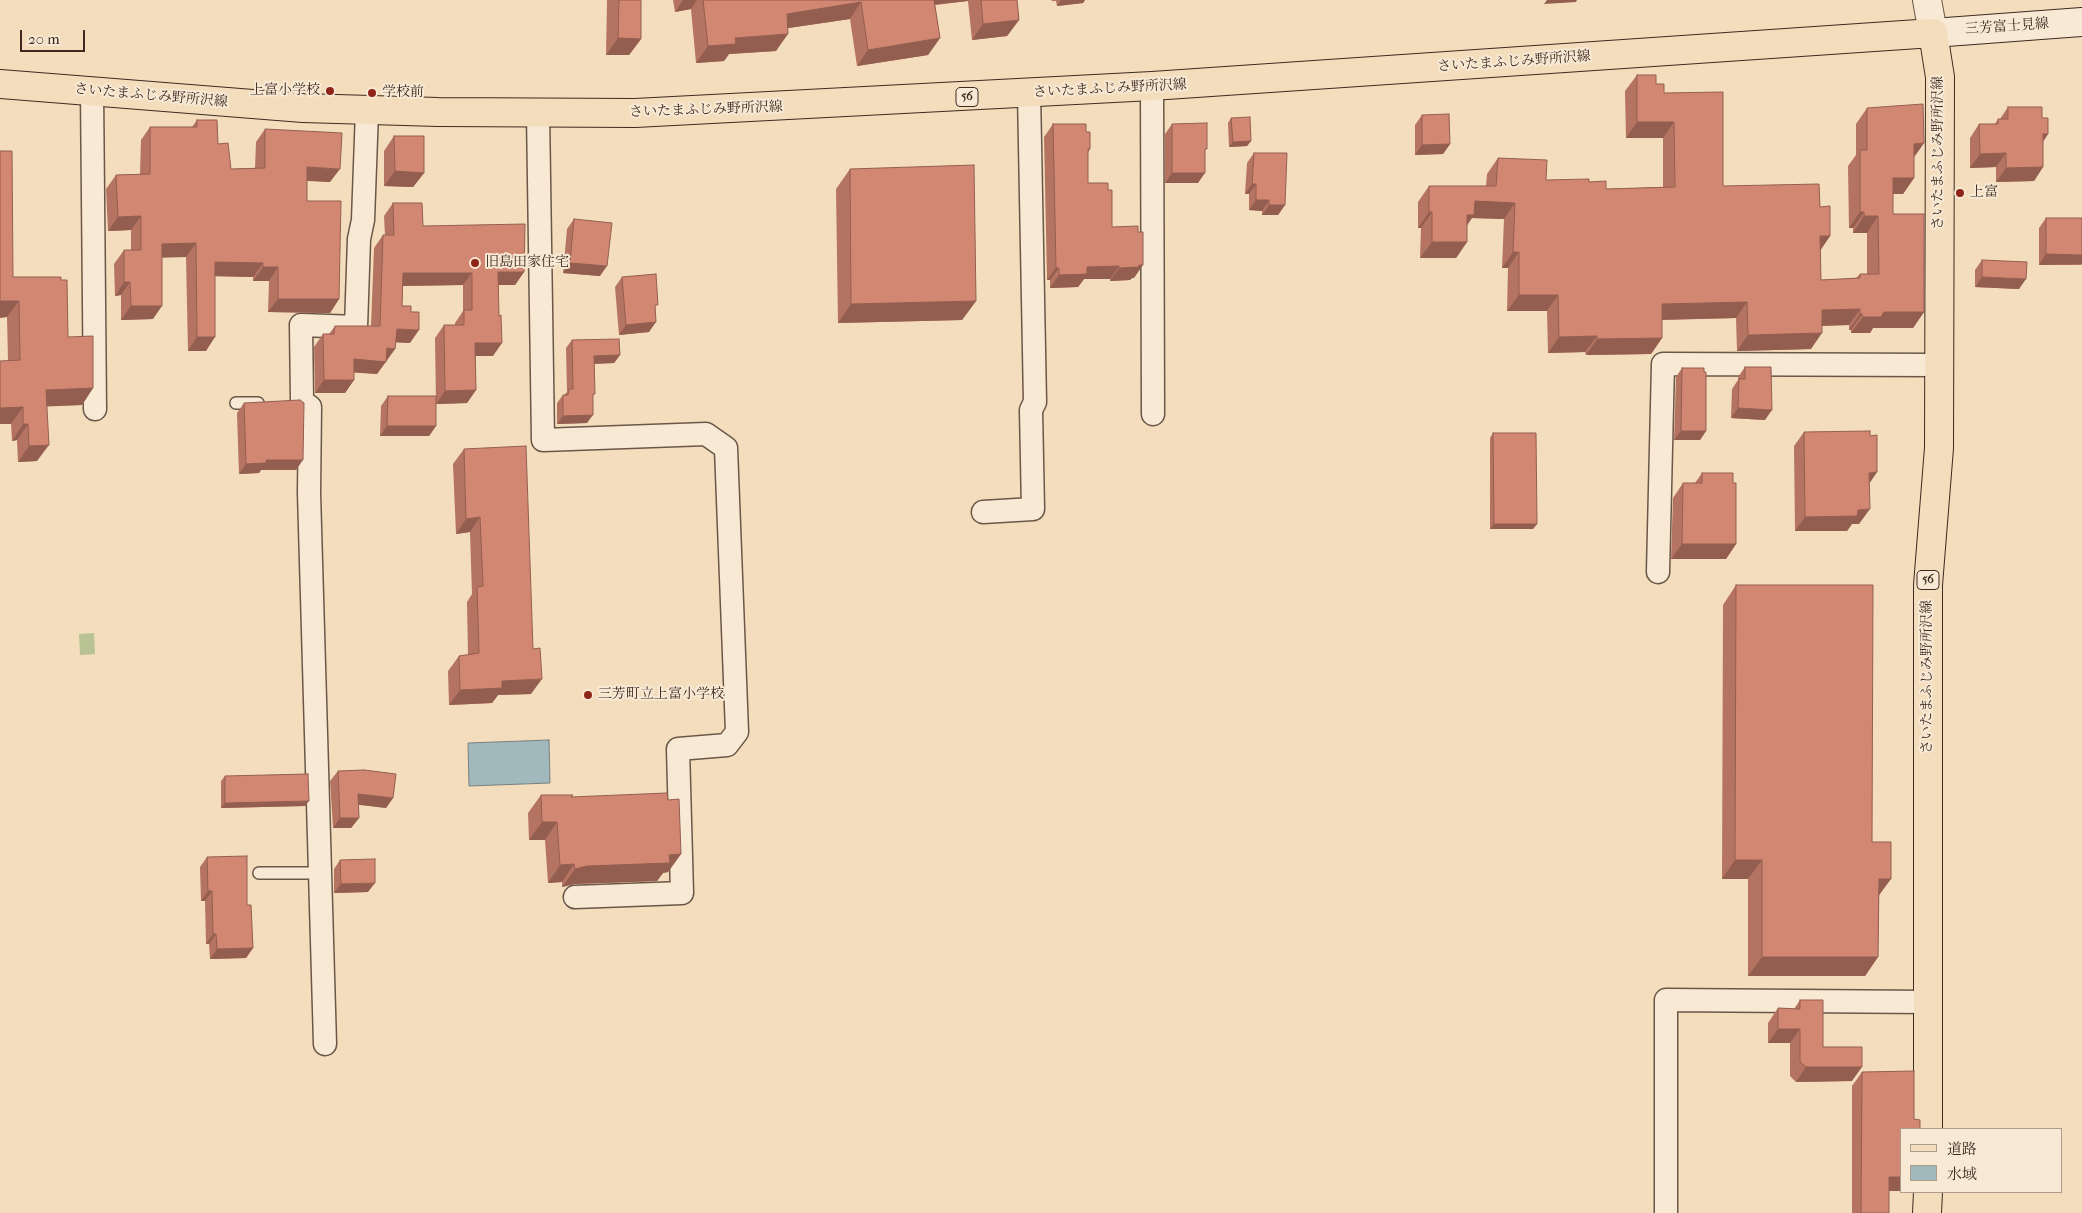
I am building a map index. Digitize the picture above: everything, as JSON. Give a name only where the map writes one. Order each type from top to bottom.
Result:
[{"type":"main road","points":[[1927,0],[1933,33]]},
{"type":"main road","name":"三芳富士見線","points":[[1933,33],[2082,22]]},
{"type":"main road","name":"さいたまふじみ野所沢線","points":[[0,84],[303,108],[367,111],[538,114],[690,111],[1152,86],[1933,33],[1940,77],[1939,448],[1928,585],[1928,1128]]},
{"type":"main road","points":[[1927,1213],[1928,1193]]},
{"type":"street","points":[[1152,86],[1153,414]]},
{"type":"street","points":[[92,92],[94,409]]},
{"type":"street","points":[[983,512],[1033,509],[1031,410],[1035,402],[1029,93]]},
{"type":"street","points":[[325,1044],[309,493],[310,407],[296,402],[301,325],[356,327],[359,238],[363,220],[367,111]]},
{"type":"street","points":[[538,114],[543,440],[706,434],[726,448],[737,732],[727,746],[678,748],[682,893],[575,897]]},
{"type":"street","points":[[1658,572],[1663,364],[1939,365]]},
{"type":"street","points":[[1666,1213],[1666,1000],[1928,1002]]},
{"type":"lane","points":[[236,403],[271,403]]},
{"type":"lane","points":[[259,873],[321,873]]},
{"type":"green space","points":[[94,633],[95,654],[80,655],[79,634]]},
{"type":"water","points":[[549,740],[550,783],[469,786],[468,743]]},
{"type":"building","points":[[619,0],[641,0],[641,39],[618,38]]},
{"type":"building","points":[[703,0],[934,0],[940,38],[868,50],[861,2],[787,14],[788,34],[735,38],[736,44],[708,46]]},
{"type":"building","points":[[981,0],[1017,0],[1019,20],[983,24]]},
{"type":"building","points":[[1637,75],[1656,75],[1656,84],[1664,84],[1664,93],[1723,92],[1723,186],[1819,184],[1820,207],[1830,206],[1830,236],[1820,236],[1821,280],[1860,278],[1860,274],[1879,274],[1878,216],[1864,216],[1864,212],[1860,212],[1860,150],[1867,150],[1867,108],[1923,104],[1924,143],[1914,144],[1914,178],[1893,178],[1893,214],[1924,214],[1924,312],[1884,312],[1881,317],[1863,317],[1860,314],[1860,309],[1822,310],[1822,333],[1748,335],[1747,302],[1662,304],[1662,338],[1597,339],[1597,336],[1559,337],[1558,295],[1519,295],[1519,252],[1513,252],[1515,203],[1475,201],[1474,215],[1467,215],[1467,242],[1432,242],[1432,212],[1429,212],[1429,186],[1496,186],[1498,158],[1547,160],[1546,180],[1589,179],[1589,182],[1606,181],[1606,189],[1675,187],[1674,122],[1637,122]]},
{"type":"building","points":[[2008,107],[2042,107],[2042,118],[2048,118],[2048,134],[2043,134],[2043,167],[2006,168],[2006,153],[1980,154],[1979,124],[1998,124],[1998,119],[2008,119]]},
{"type":"building","points":[[1449,114],[1450,144],[1422,145],[1422,115]]},
{"type":"building","points":[[1250,117],[1251,141],[1233,142],[1231,118]]},
{"type":"building","points":[[197,120],[217,120],[218,144],[228,143],[231,169],[265,168],[265,129],[342,133],[340,169],[307,167],[307,201],[341,201],[339,299],[278,299],[278,267],[263,267],[263,263],[215,262],[215,337],[197,337],[196,243],[162,244],[162,306],[131,306],[130,282],[124,282],[124,250],[141,250],[141,216],[118,217],[116,175],[150,174],[150,127],[197,127]]},
{"type":"building","points":[[1207,123],[1205,173],[1172,173],[1172,124]]},
{"type":"building","points":[[1053,124],[1086,124],[1086,132],[1090,132],[1088,183],[1108,183],[1108,190],[1112,190],[1112,227],[1138,226],[1138,232],[1143,232],[1143,265],[1119,268],[1119,266],[1087,267],[1087,274],[1059,275],[1059,268],[1056,268]]},
{"type":"building","points":[[394,136],[424,136],[424,173],[395,171]]},
{"type":"building","points":[[0,151],[12,151],[13,277],[61,277],[61,280],[67,280],[68,337],[93,336],[93,388],[46,390],[49,445],[29,446],[28,424],[23,424],[23,407],[0,408],[0,361],[20,360],[19,301],[0,301]]},
{"type":"building","points":[[1254,153],[1287,153],[1285,205],[1269,205],[1269,200],[1256,200],[1256,184],[1252,184]]},
{"type":"building","points":[[974,165],[976,301],[851,304],[850,169]]},
{"type":"building","points":[[393,203],[422,203],[423,226],[525,224],[524,272],[498,272],[502,343],[475,343],[476,390],[445,391],[444,325],[464,325],[464,310],[472,310],[472,273],[403,273],[402,306],[411,306],[411,312],[419,312],[419,330],[397,329],[395,349],[387,348],[386,362],[354,359],[354,380],[324,380],[323,334],[334,334],[335,326],[380,326],[383,235],[394,235]]},
{"type":"building","points":[[2046,218],[2082,218],[2082,255],[2046,254]]},
{"type":"building","points":[[574,219],[612,223],[607,266],[570,263]]},
{"type":"building","points":[[1982,260],[2027,262],[2026,279],[1982,277]]},
{"type":"building","points":[[656,274],[658,305],[655,305],[656,322],[626,325],[622,277]]},
{"type":"building","points":[[619,339],[620,355],[594,356],[595,394],[593,394],[593,415],[563,416],[563,395],[568,395],[569,389],[573,389],[572,340]]},
{"type":"building","points":[[1745,367],[1771,367],[1772,410],[1738,408],[1739,379],[1745,379]]},
{"type":"building","points":[[1682,368],[1704,368],[1704,372],[1706,372],[1706,431],[1681,431]]},
{"type":"building","points":[[388,396],[436,396],[436,426],[387,426]]},
{"type":"building","points":[[300,400],[304,403],[303,460],[266,460],[266,463],[246,464],[244,403]]},
{"type":"building","points":[[1870,431],[1870,436],[1877,435],[1877,472],[1869,473],[1870,509],[1858,510],[1857,516],[1805,517],[1804,432]]},
{"type":"building","points":[[1493,433],[1536,433],[1537,524],[1494,524]]},
{"type":"building","points":[[526,446],[533,649],[540,648],[542,679],[502,681],[502,688],[460,690],[459,656],[479,653],[477,587],[483,586],[480,517],[466,519],[464,449]]},
{"type":"building","points":[[1702,473],[1733,473],[1733,483],[1736,483],[1736,544],[1682,544],[1683,483],[1702,483]]},
{"type":"building","points":[[1736,585],[1873,585],[1872,842],[1891,842],[1891,879],[1879,879],[1878,957],[1762,957],[1762,860],[1735,860]]},
{"type":"building","points":[[364,770],[396,774],[393,798],[358,794],[359,818],[340,818],[338,771]]},
{"type":"building","points":[[308,774],[309,801],[225,803],[225,776]]},
{"type":"building","points":[[667,793],[668,800],[679,799],[681,854],[669,855],[670,863],[587,866],[575,869],[574,864],[560,865],[557,822],[542,822],[541,795],[573,795],[571,797]]},
{"type":"building","points":[[247,856],[247,905],[251,905],[253,948],[217,949],[216,934],[213,934],[212,891],[208,891],[207,857]]},
{"type":"building","points":[[375,859],[375,883],[341,884],[340,860]]},
{"type":"building","points":[[1800,1000],[1823,1000],[1823,1047],[1862,1047],[1862,1067],[1806,1067],[1800,1062],[1800,1029],[1778,1029],[1778,1008],[1800,1009]]},
{"type":"building","points":[[1914,1071],[1914,1119],[1920,1120],[1920,1128],[1900,1128],[1900,1177],[1889,1177],[1889,1213],[1861,1213],[1862,1072]]},
{"type":"place","name":"上富小学校","points":[[330,91]]},
{"type":"place","name":"学校前","points":[[372,93]]},
{"type":"place","name":"上富","points":[[1960,193]]},
{"type":"place","name":"旧島田家住宅","points":[[475,263]]},
{"type":"place","name":"三芳町立上富小学校","points":[[588,695]]}]
